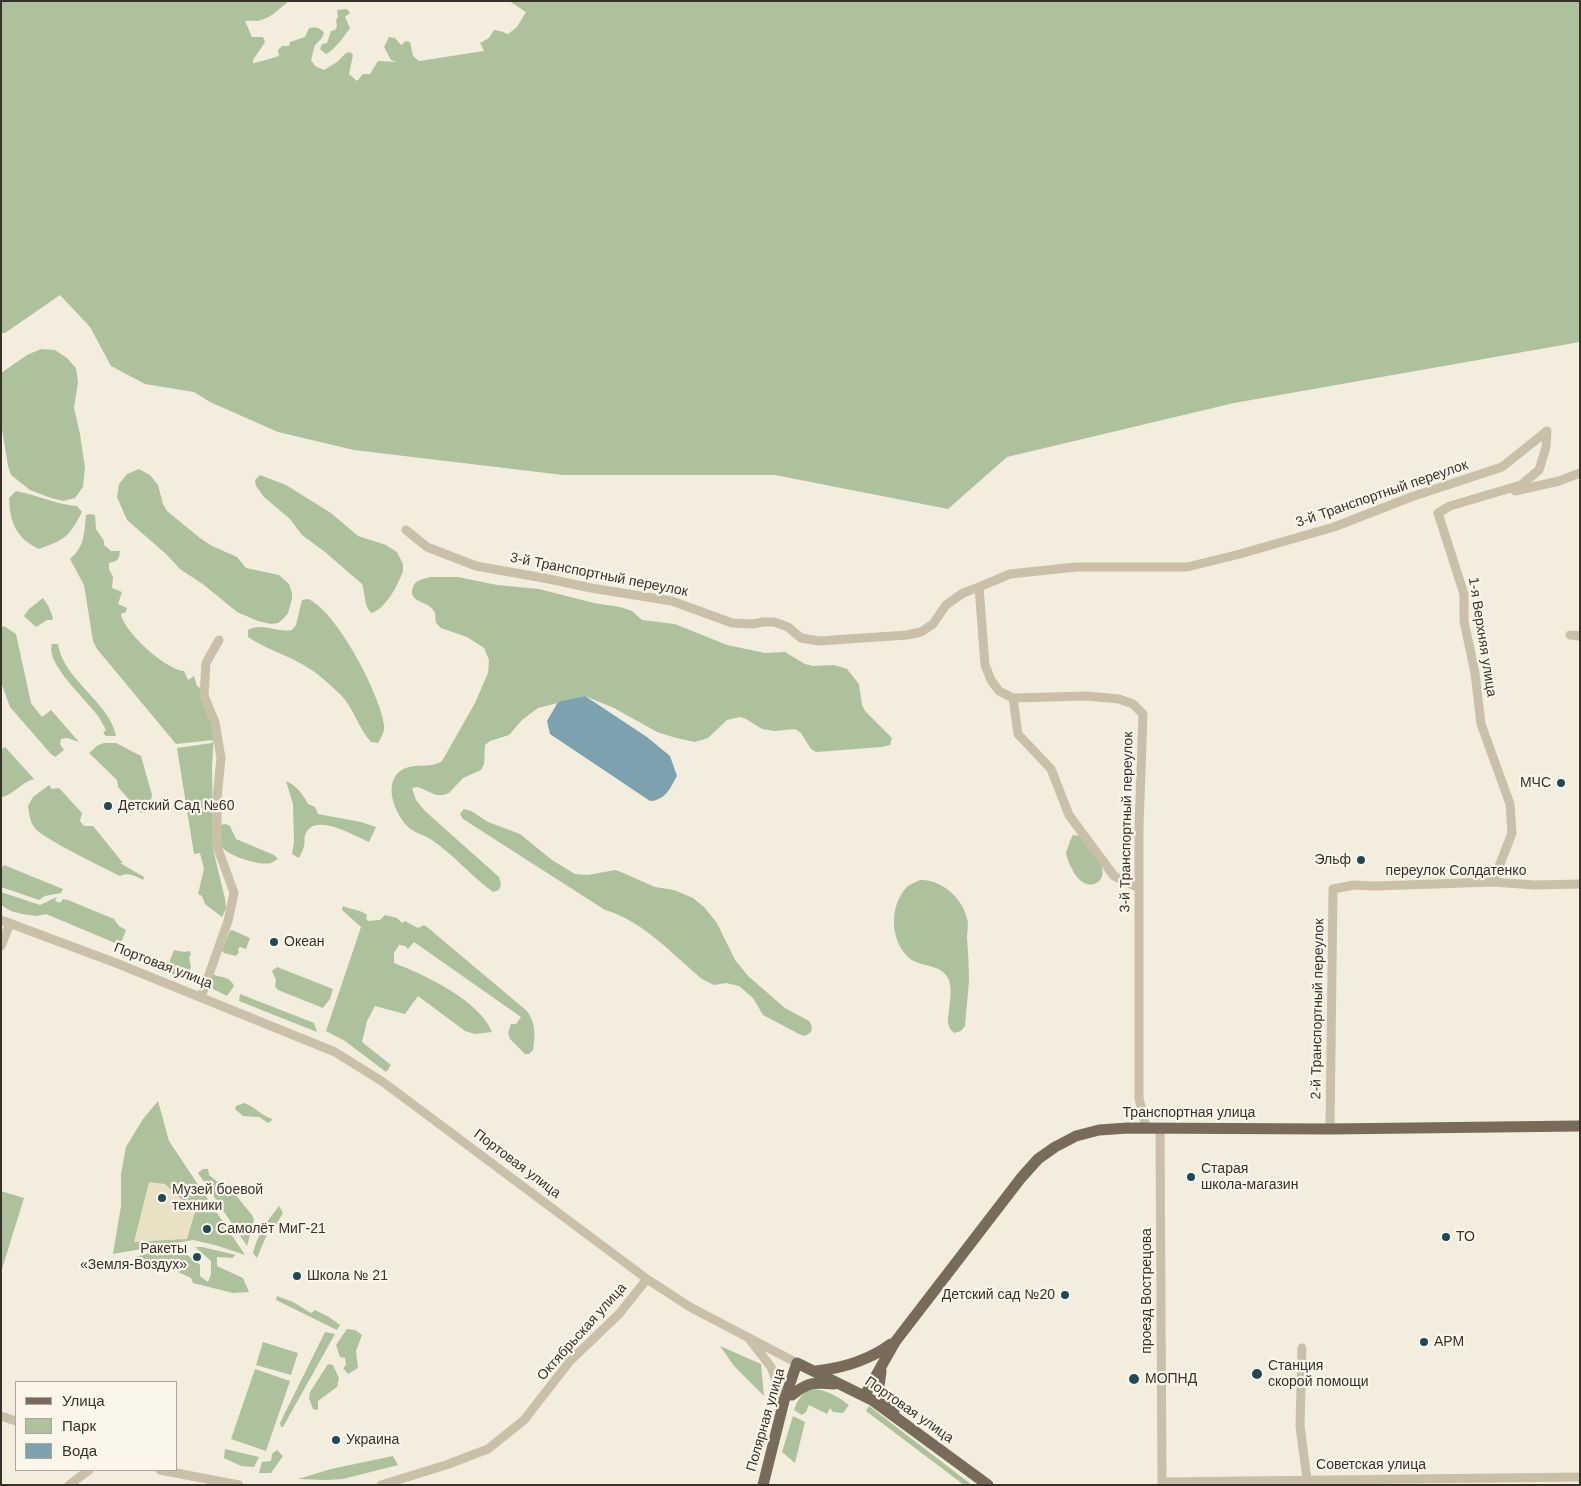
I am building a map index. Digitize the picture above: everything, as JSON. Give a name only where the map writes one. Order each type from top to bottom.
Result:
[{"type":"main road","name":"Транспортная улица","points":[[865,1395],[895,1342],[1021,1178],[1038,1159],[1065,1141],[1087,1133],[1112,1129],[1160,1127],[1330,1129],[1580,1126]]},
{"type":"main road","name":"Транспортная улица","points":[[816,1372],[858,1362],[879,1353],[895,1342]]},
{"type":"main road","name":"Портовая улица","points":[[797,1363],[865,1395],[988,1485]]},
{"type":"main road","name":"Полярная улица","points":[[763,1485],[781,1411],[797,1363]]},
{"type":"main road","points":[[883,1363],[879,1378],[881,1391],[889,1406],[905,1423]]},
{"type":"main road","points":[[781,1411],[792,1395],[816,1372]]},
{"type":"main road","points":[[792,1395],[813,1382],[844,1385]]},
{"type":"street","name":"1-я Верхняя улица","points":[[1494,882],[1512,833],[1512,815],[1510,804],[1481,724],[1475,673],[1464,622],[1464,594],[1438,513],[1450,506],[1521,485],[1539,470],[1546,447],[1547,431]]},
{"type":"street","name":"3-й Транспортный переулок","points":[[406,530],[427,547],[476,566],[672,601],[732,623],[774,622],[788,627],[801,638],[819,641],[907,635],[922,632],[933,624],[946,605],[963,593],[1010,574],[1076,567],[1187,567],[1240,554],[1334,527],[1411,497],[1502,467],[1547,431]]},
{"type":"street","points":[[1503,490],[1516,492],[1580,473]]},
{"type":"street","points":[[979,587],[986,665],[991,680],[999,691],[1013,698],[1018,734],[1051,769],[1069,815],[1114,876],[1139,888]]},
{"type":"street","points":[[201,997],[228,921],[234,893],[217,846],[217,798],[222,758],[216,722],[204,696],[206,663],[219,640]]},
{"type":"street","name":"3-й Транспортный переулок","points":[[1013,698],[1088,696],[1119,699],[1133,704],[1143,714],[1139,827],[1139,1098],[1146,1128]]},
{"type":"street","name":"переулок Солдатенко","points":[[1333,889],[1354,885],[1383,886],[1494,882],[1534,885],[1580,884]]},
{"type":"street","name":"2-й Транспортный переулок","points":[[1330,1129],[1333,889]]},
{"type":"street","points":[[1,946],[6,922]]},
{"type":"street","name":"Портовая улица","points":[[6,922],[201,997],[335,1052],[372,1075],[646,1278],[690,1307],[797,1363]]},
{"type":"street","name":"проезд Вострецова","points":[[1160,1127],[1162,1484]]},
{"type":"street","name":"Октябрьская улица","points":[[381,1485],[463,1459],[488,1449],[515,1428],[524,1420],[570,1361],[620,1314],[646,1278]]},
{"type":"street","points":[[748,1338],[770,1366],[776,1380],[781,1411]]},
{"type":"street","points":[[1302,1348],[1300,1426],[1307,1479]]},
{"type":"street","points":[[1,1416],[15,1421]]},
{"type":"street","points":[[69,1485],[88,1471]]},
{"type":"street","points":[[165,1471],[238,1485]]},
{"type":"street","name":"Советская улица","points":[[1162,1484],[1307,1479],[1580,1477]]},
{"type":"green space","points":[[1,1],[289,1],[265,19],[245,21],[252,37],[263,37],[265,42],[253,63],[279,56],[278,50],[282,46],[289,46],[290,42],[305,37],[309,28],[317,28],[324,33],[315,45],[311,60],[315,66],[324,70],[350,52],[353,55],[349,74],[357,81],[363,74],[370,74],[378,61],[397,62],[391,60],[384,47],[389,37],[395,38],[401,45],[406,41],[410,42],[413,56],[419,61],[484,51],[480,43],[489,38],[494,30],[508,34],[517,27],[526,12],[509,1],[1580,1],[1580,342],[1234,403],[1007,457],[948,509],[775,475],[563,475],[354,450],[278,432],[210,402],[194,392],[145,384],[111,366],[90,327],[60,295],[5,333],[1,333]]},
{"type":"green space","points":[[347,9],[350,13],[345,17],[350,28],[336,46],[326,54],[320,49],[322,44],[327,43],[331,31],[335,30],[337,26],[337,10]]},
{"type":"green space","points":[[41,349],[55,350],[67,358],[76,368],[78,382],[74,408],[85,468],[83,487],[75,498],[63,501],[30,490],[11,475],[1,423],[1,373],[27,355]]},
{"type":"green space","points":[[139,469],[150,475],[158,485],[167,511],[200,538],[212,546],[237,557],[246,568],[279,575],[289,584],[292,599],[288,613],[284,618],[278,623],[271,624],[237,612],[204,585],[180,569],[166,554],[127,520],[117,497],[119,484],[127,474]]},
{"type":"green space","points":[[260,475],[286,485],[331,513],[358,536],[386,545],[397,552],[403,564],[403,571],[394,590],[381,607],[371,613],[368,610],[362,584],[302,535],[290,519],[264,497],[256,486],[255,480]]},
{"type":"green space","points":[[16,491],[77,506],[82,512],[73,527],[61,540],[39,549],[31,545],[20,535],[13,522],[9,498]]},
{"type":"green space","points":[[86,515],[95,515],[96,529],[104,541],[104,545],[111,551],[120,551],[117,560],[109,563],[109,569],[113,577],[112,588],[122,592],[118,604],[127,608],[126,612],[121,614],[129,630],[157,657],[176,669],[184,671],[188,680],[194,676],[197,686],[200,688],[214,732],[212,766],[213,849],[225,899],[226,908],[222,917],[205,904],[202,896],[198,894],[204,869],[200,853],[194,854],[177,748],[212,743],[213,740],[176,744],[97,649],[93,641],[84,585],[70,559],[79,549],[84,534]]},
{"type":"green space","points":[[430,577],[458,577],[497,585],[539,589],[594,603],[620,607],[632,611],[642,620],[675,624],[727,645],[765,653],[785,652],[805,664],[813,666],[834,665],[847,669],[859,684],[862,705],[865,711],[892,738],[890,745],[816,752],[811,749],[801,733],[795,729],[775,731],[762,729],[740,717],[727,720],[708,738],[695,742],[657,732],[614,708],[585,696],[538,708],[522,720],[509,735],[490,741],[485,745],[484,764],[481,770],[463,778],[449,793],[436,795],[418,787],[412,788],[416,800],[425,811],[499,877],[501,884],[499,890],[493,892],[440,846],[408,827],[399,815],[393,800],[392,785],[394,778],[399,772],[409,767],[432,765],[442,761],[475,703],[488,673],[489,660],[484,648],[467,637],[441,628],[436,623],[435,612],[428,605],[413,596],[413,587],[416,583]]},
{"type":"green space","points":[[43,598],[53,618],[36,627],[24,616],[29,609]]},
{"type":"green space","points":[[308,599],[319,606],[344,636],[366,675],[375,695],[384,725],[378,743],[371,742],[345,700],[322,677],[303,664],[248,637],[248,630],[259,627],[286,631],[292,630],[296,625],[302,600]]},
{"type":"green space","points":[[4,626],[16,634],[31,703],[42,717],[51,710],[79,742],[67,738],[61,739],[60,744],[64,750],[55,757],[10,707],[1,682],[1,628]]},
{"type":"green space","points":[[52,644],[58,644],[68,669],[105,712],[112,723],[116,736],[106,736],[103,733],[106,730],[98,716],[61,672],[55,662]]},
{"type":"green space","points":[[116,743],[141,756],[152,795],[151,800],[147,802],[150,809],[141,813],[118,787],[117,780],[89,753],[98,745]]},
{"type":"green space","points":[[5,747],[34,779],[3,797],[1,796],[1,750]]},
{"type":"green space","points":[[286,781],[299,790],[308,804],[315,807],[318,814],[361,822],[376,827],[369,842],[335,827],[317,825],[310,828],[305,835],[304,846],[299,858],[292,854],[294,842],[293,804]]},
{"type":"green space","points":[[49,785],[52,789],[59,788],[82,813],[80,821],[84,826],[93,826],[123,863],[120,863],[144,877],[143,880],[129,874],[120,876],[60,845],[35,828],[29,815],[28,806],[33,797]]},
{"type":"green space","points":[[464,809],[471,811],[488,822],[520,834],[552,860],[575,874],[588,875],[615,870],[655,887],[674,890],[693,898],[704,907],[717,923],[735,960],[748,976],[785,1008],[809,1021],[812,1026],[811,1032],[805,1036],[799,1034],[763,1015],[753,998],[739,986],[726,983],[714,985],[702,979],[644,930],[619,915],[605,910],[463,819],[460,814]]},
{"type":"green space","points":[[226,824],[230,826],[236,839],[274,855],[278,859],[266,864],[229,853],[221,845],[220,841],[220,825]]},
{"type":"green space","points":[[1073,835],[1080,836],[1100,864],[1103,872],[1097,883],[1091,885],[1079,879],[1069,862],[1066,853]]},
{"type":"green space","points":[[4,865],[63,889],[61,893],[45,896],[39,900],[1,887],[1,869]]},
{"type":"green space","points":[[920,880],[936,883],[950,891],[961,904],[968,921],[969,980],[965,1026],[961,1031],[954,1033],[948,1023],[951,994],[948,978],[940,970],[918,963],[908,957],[902,950],[895,932],[895,913],[901,894],[908,886]]},
{"type":"green space","points":[[1,892],[40,905],[57,897],[55,901],[60,903],[63,899],[68,900],[114,919],[119,926],[126,930],[120,945],[46,914],[37,916],[11,911],[1,905]]},
{"type":"green space","points":[[343,906],[364,913],[367,915],[368,921],[380,920],[385,915],[397,918],[402,923],[405,921],[418,928],[424,925],[427,927],[527,1011],[532,1020],[534,1030],[533,1050],[529,1054],[525,1054],[510,1039],[508,1033],[511,1024],[516,1024],[521,1017],[414,942],[408,949],[405,946],[399,945],[394,953],[394,963],[421,974],[463,999],[476,1009],[492,1032],[475,1034],[465,1031],[418,996],[405,1014],[375,1006],[367,1021],[362,1042],[391,1065],[386,1072],[345,1041],[326,1031],[361,927],[342,910]]},
{"type":"green space","points":[[232,930],[250,938],[246,949],[240,947],[236,956],[224,953],[222,950]]},
{"type":"green space","points":[[174,950],[189,951],[191,954],[189,958],[191,967],[189,971],[197,980],[194,984],[168,972],[164,965],[165,962],[169,963]]},
{"type":"green space","points":[[277,967],[333,989],[330,999],[323,1008],[278,990],[275,986],[276,980],[272,971]]},
{"type":"green space","points":[[212,974],[230,980],[234,986],[227,996],[207,986]]},
{"type":"green space","points":[[240,994],[314,1023],[317,1032],[239,1001]]},
{"type":"green space","points":[[158,1101],[169,1141],[245,1255],[193,1240],[113,1254],[121,1206],[121,1174],[126,1147],[143,1119]]},
{"type":"green space","points":[[244,1103],[272,1119],[271,1121],[268,1123],[259,1117],[243,1116],[235,1109],[236,1106]]},
{"type":"green space","points":[[203,1169],[208,1169],[209,1175],[234,1193],[252,1215],[254,1220],[247,1246],[198,1173]]},
{"type":"green space","points":[[1,1191],[24,1198],[1,1272]]},
{"type":"green space","points":[[279,1206],[283,1213],[276,1225],[267,1234],[257,1258],[253,1253],[257,1240]]},
{"type":"green space","points":[[195,1247],[236,1255],[232,1258],[217,1257],[217,1266],[243,1278],[249,1292],[233,1293],[193,1283],[191,1278],[178,1272],[179,1263],[172,1259],[157,1268],[134,1262],[134,1257],[161,1251],[176,1251],[183,1253],[200,1265],[200,1276],[208,1282],[211,1274],[211,1261]]},
{"type":"green space","points":[[277,1296],[293,1302],[311,1313],[315,1310],[340,1325],[337,1330],[276,1300]]},
{"type":"green space","points":[[347,1329],[355,1330],[362,1335],[356,1351],[358,1368],[348,1374],[343,1368],[346,1365],[345,1358],[340,1357],[336,1345]]},
{"type":"green space","points":[[325,1332],[335,1334],[283,1427],[281,1427],[280,1423]]},
{"type":"green space","points":[[263,1342],[298,1353],[291,1375],[256,1365]]},
{"type":"green space","points":[[720,1346],[761,1364],[764,1396],[734,1366]]},
{"type":"green space","points":[[328,1364],[333,1365],[339,1378],[337,1387],[318,1401],[318,1410],[313,1409],[309,1398],[310,1392]]},
{"type":"green space","points":[[255,1369],[290,1381],[266,1451],[231,1439]]},
{"type":"green space","points":[[810,1389],[836,1396],[849,1405],[843,1413],[833,1412],[830,1408],[827,1414],[809,1405],[806,1412],[802,1415],[794,1410],[800,1398]]},
{"type":"green space","points":[[869,1406],[972,1485],[964,1485],[866,1411]]},
{"type":"green space","points":[[793,1416],[805,1422],[795,1463],[782,1452]]},
{"type":"green space","points":[[225,1449],[259,1457],[254,1467],[241,1466],[224,1458]]},
{"type":"green space","points":[[277,1450],[283,1456],[271,1473],[259,1473],[262,1462],[271,1461],[272,1454]]},
{"type":"green space","points":[[393,1456],[398,1465],[343,1479],[298,1479],[331,1469]]},
{"type":"shaded area","name":"Музей боевой техники","points":[[149,1182],[165,1184],[195,1212],[187,1239],[134,1242]]},
{"type":"water","points":[[585,696],[647,737],[670,756],[677,776],[664,796],[650,801],[550,734],[547,721],[558,702]]},
{"type":"place","name":"МЧС","points":[[1561,783]]},
{"type":"place","name":"Детский Сад №60","points":[[108,806]]},
{"type":"place","name":"Эльф","points":[[1361,860]]},
{"type":"place","name":"Океан","points":[[274,942]]},
{"type":"place","name":"Старая школа-магазин","points":[[1191,1177]]},
{"type":"place","name":"Музей боевой техники","points":[[162,1198]]},
{"type":"place","name":"Самолёт МиГ-21","points":[[207,1229]]},
{"type":"place","name":"ТО","points":[[1446,1237]]},
{"type":"place","name":"Ракеты «Земля-Воздух»","points":[[197,1257]]},
{"type":"place","name":"Школа № 21","points":[[297,1276]]},
{"type":"place","name":"Детский сад №20","points":[[1065,1295]]},
{"type":"place","name":"АРМ","points":[[1424,1342]]},
{"type":"place","name":"Станция скорой помощи","points":[[1257,1374]]},
{"type":"place","name":"МОПНД","points":[[1134,1379]]},
{"type":"place","name":"Украина","points":[[336,1440]]}]
